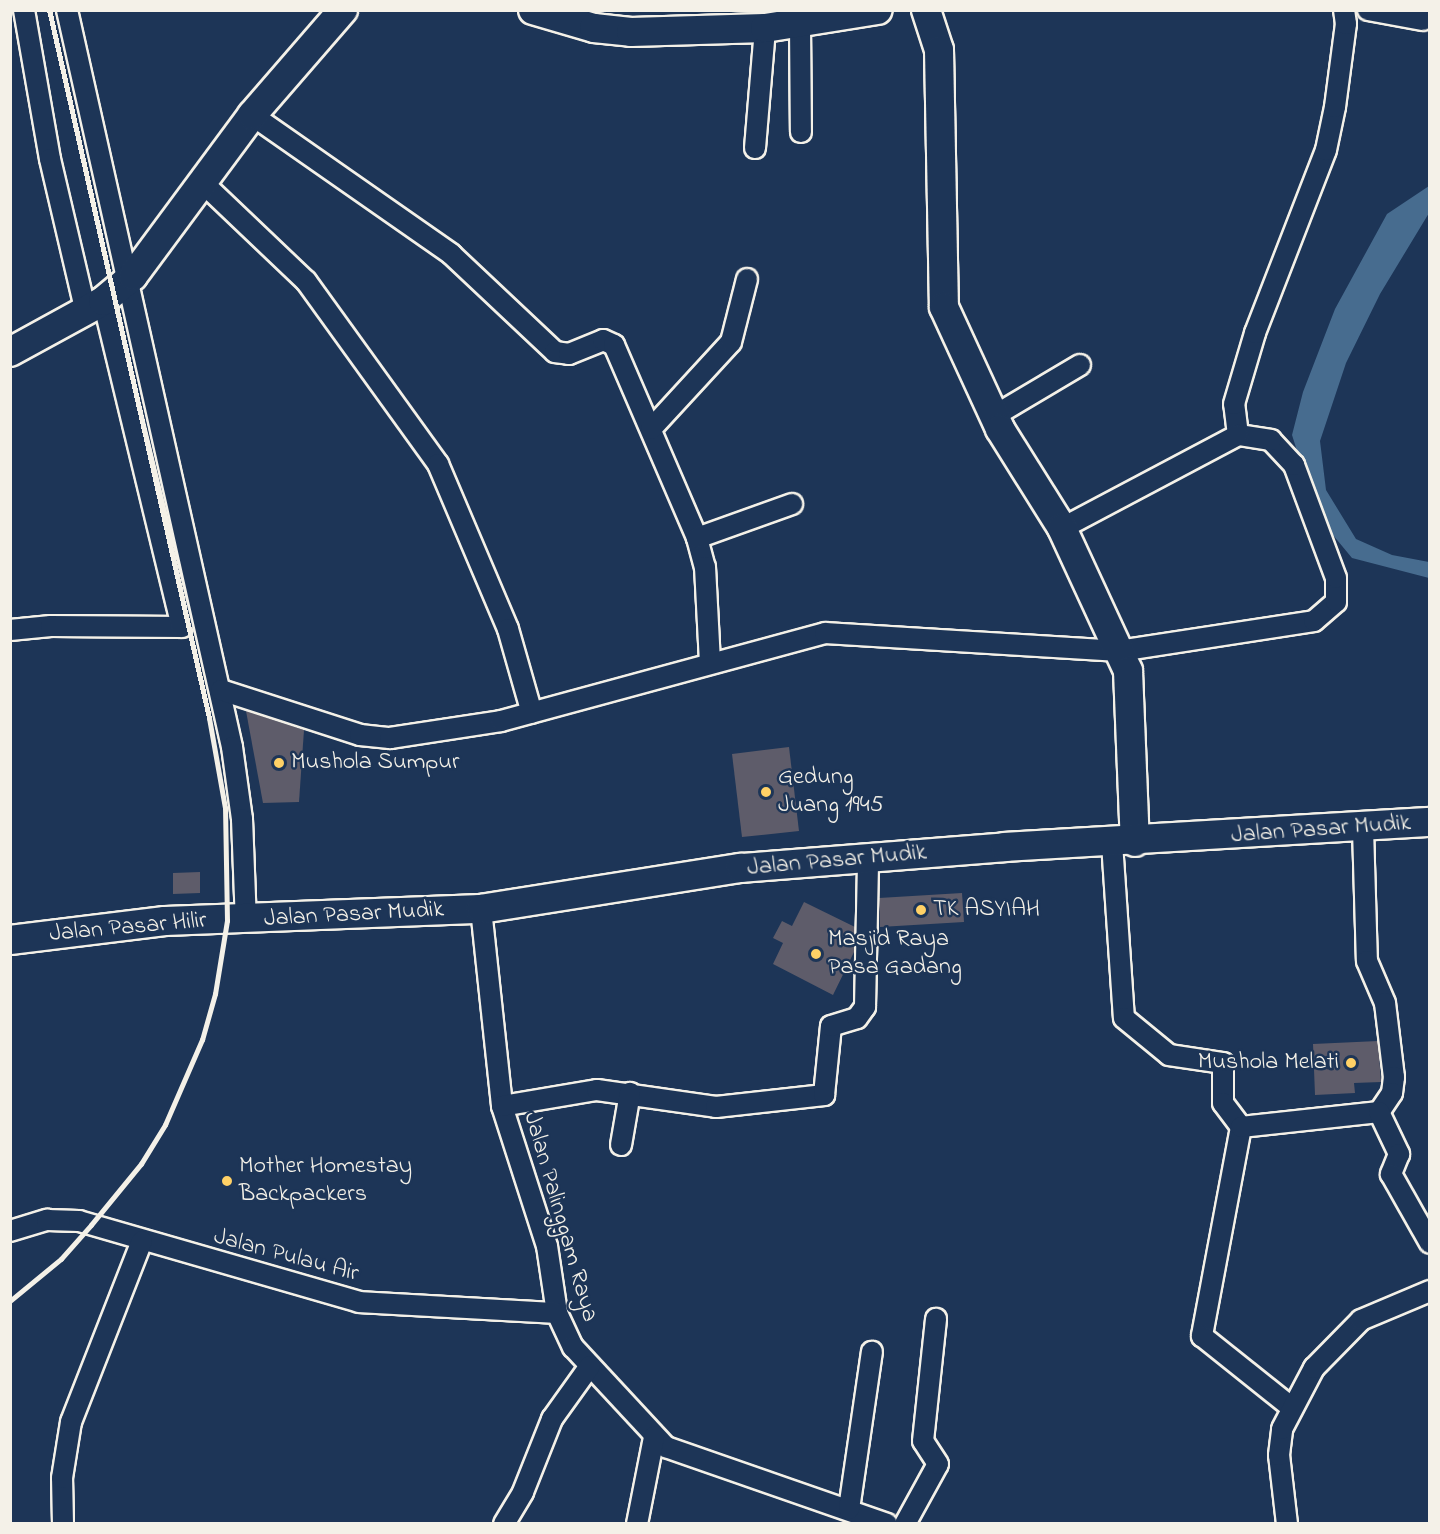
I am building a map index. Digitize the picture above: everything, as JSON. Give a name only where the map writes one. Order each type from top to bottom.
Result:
[{"type":"street","points":[[10,630],[51,626],[182,627],[94,307],[50,159],[24,10]]},
{"type":"street","points":[[66,10],[220,690],[242,819],[246,921]]},
{"type":"street","points":[[10,352],[94,307],[127,281],[204,184],[252,115],[342,10]]},
{"type":"street","points":[[533,10],[594,28],[631,32],[800,25],[878,10]]},
{"type":"street","points":[[926,10],[939,50],[944,307],[994,416],[1062,528],[1128,671],[1123,842],[1124,1018],[1169,1055],[1223,1063],[1223,1103],[1241,1127],[1202,1336],[1291,1407]]},
{"type":"street","points":[[1368,10],[1423,20]]},
{"type":"street","points":[[1238,435],[1234,404],[1255,333],[1326,150],[1337,95],[1345,11]]},
{"type":"street","points":[[800,25],[801,132]]},
{"type":"street","points":[[755,148],[765,28]]},
{"type":"street","points":[[252,115],[451,255],[555,352],[569,354],[599,341],[611,342],[697,538],[705,567],[710,663]]},
{"type":"street","points":[[204,184],[306,281],[438,464],[508,629],[532,713]]},
{"type":"street","points":[[651,429],[723,355],[737,329],[747,279]]},
{"type":"street","points":[[994,416],[1080,364]]},
{"type":"street","points":[[220,690],[367,736],[435,734],[532,713],[805,636],[844,633],[1119,651],[1297,625],[1314,621],[1334,608],[1336,578],[1289,455],[1272,440],[1238,435],[1062,528]]},
{"type":"street","points":[[697,538],[792,504]]},
{"type":"street","name":"Jalan Pasar Mudik","points":[[246,921],[481,909],[741,868],[1123,842],[1363,829],[1430,822]]},
{"type":"street","points":[[1241,1127],[1379,1112],[1392,1093],[1394,1077],[1385,1003],[1367,961],[1363,829]]},
{"type":"street","points":[[502,1106],[585,1090],[630,1093],[716,1107],[824,1095],[831,1026],[857,1018],[865,1007],[868,859]]},
{"type":"street","name":"Jalan Palinggam Raya","points":[[481,909],[502,1106],[547,1246],[556,1313],[563,1332],[590,1366],[654,1437],[678,1453],[849,1509],[887,1524]]},
{"type":"street","name":"Jalan Pasar Hilir","points":[[10,940],[165,921],[246,921]]},
{"type":"street","points":[[621,1145],[630,1093]]},
{"type":"street","points":[[1379,1112],[1399,1154],[1391,1174],[1430,1243]]},
{"type":"street","name":"Jalan Pulau Air","points":[[10,1231],[60,1220],[359,1302],[556,1313]]},
{"type":"street","points":[[63,1524],[62,1478],[71,1422],[142,1241]]},
{"type":"street","points":[[1287,1524],[1279,1455],[1291,1407],[1314,1368],[1343,1334],[1361,1320],[1430,1291]]},
{"type":"street","points":[[905,1524],[938,1464],[923,1441],[936,1319]]},
{"type":"street","points":[[849,1509],[872,1352]]},
{"type":"street","points":[[504,1524],[523,1492],[560,1404],[590,1366]]},
{"type":"street","points":[[637,1524],[654,1437]]},
{"type":"water","points":[[1429,186],[1429,213],[1380,294],[1346,363],[1320,441],[1326,490],[1356,539],[1392,555],[1429,562],[1429,578],[1352,558],[1318,517],[1292,435],[1303,392],[1335,309],[1387,214]]},
{"type":"building","name":"Mushola Sumpur","points":[[246,711],[304,730],[299,802],[263,803]]},
{"type":"building","name":"Gedung Juang 1945","points":[[789,747],[799,831],[742,837],[732,754]]},
{"type":"building","points":[[200,872],[200,893],[173,894],[173,873]]},
{"type":"building","name":"TK ASYIAH","points":[[962,893],[964,922],[880,927],[879,898]]},
{"type":"building","name":"Masjid Raya Pasa Gadang","points":[[804,902],[855,927],[854,952],[833,995],[773,964],[783,943],[773,938],[782,921],[792,926]]},
{"type":"building","name":"Mushola Melati","points":[[1378,1041],[1381,1082],[1354,1083],[1355,1093],[1315,1095],[1313,1044]]},
{"type":"railway","points":[[10,1301],[61,1259],[91,1225],[141,1164],[165,1125],[202,1040],[215,994],[227,921],[225,808],[209,718],[49,10]]},
{"type":"place","name":"Mushola Sumpur","points":[[279,763]]},
{"type":"place","name":"Gedung Juang 1945","points":[[766,792]]},
{"type":"place","name":"TK ASYIAH","points":[[921,910]]},
{"type":"place","name":"Masjid Raya Pasa Gadang","points":[[816,954]]},
{"type":"place","name":"Mushola Melati","points":[[1351,1063]]},
{"type":"place","name":"Mother Homestay Backpackers","points":[[227,1181]]}]
